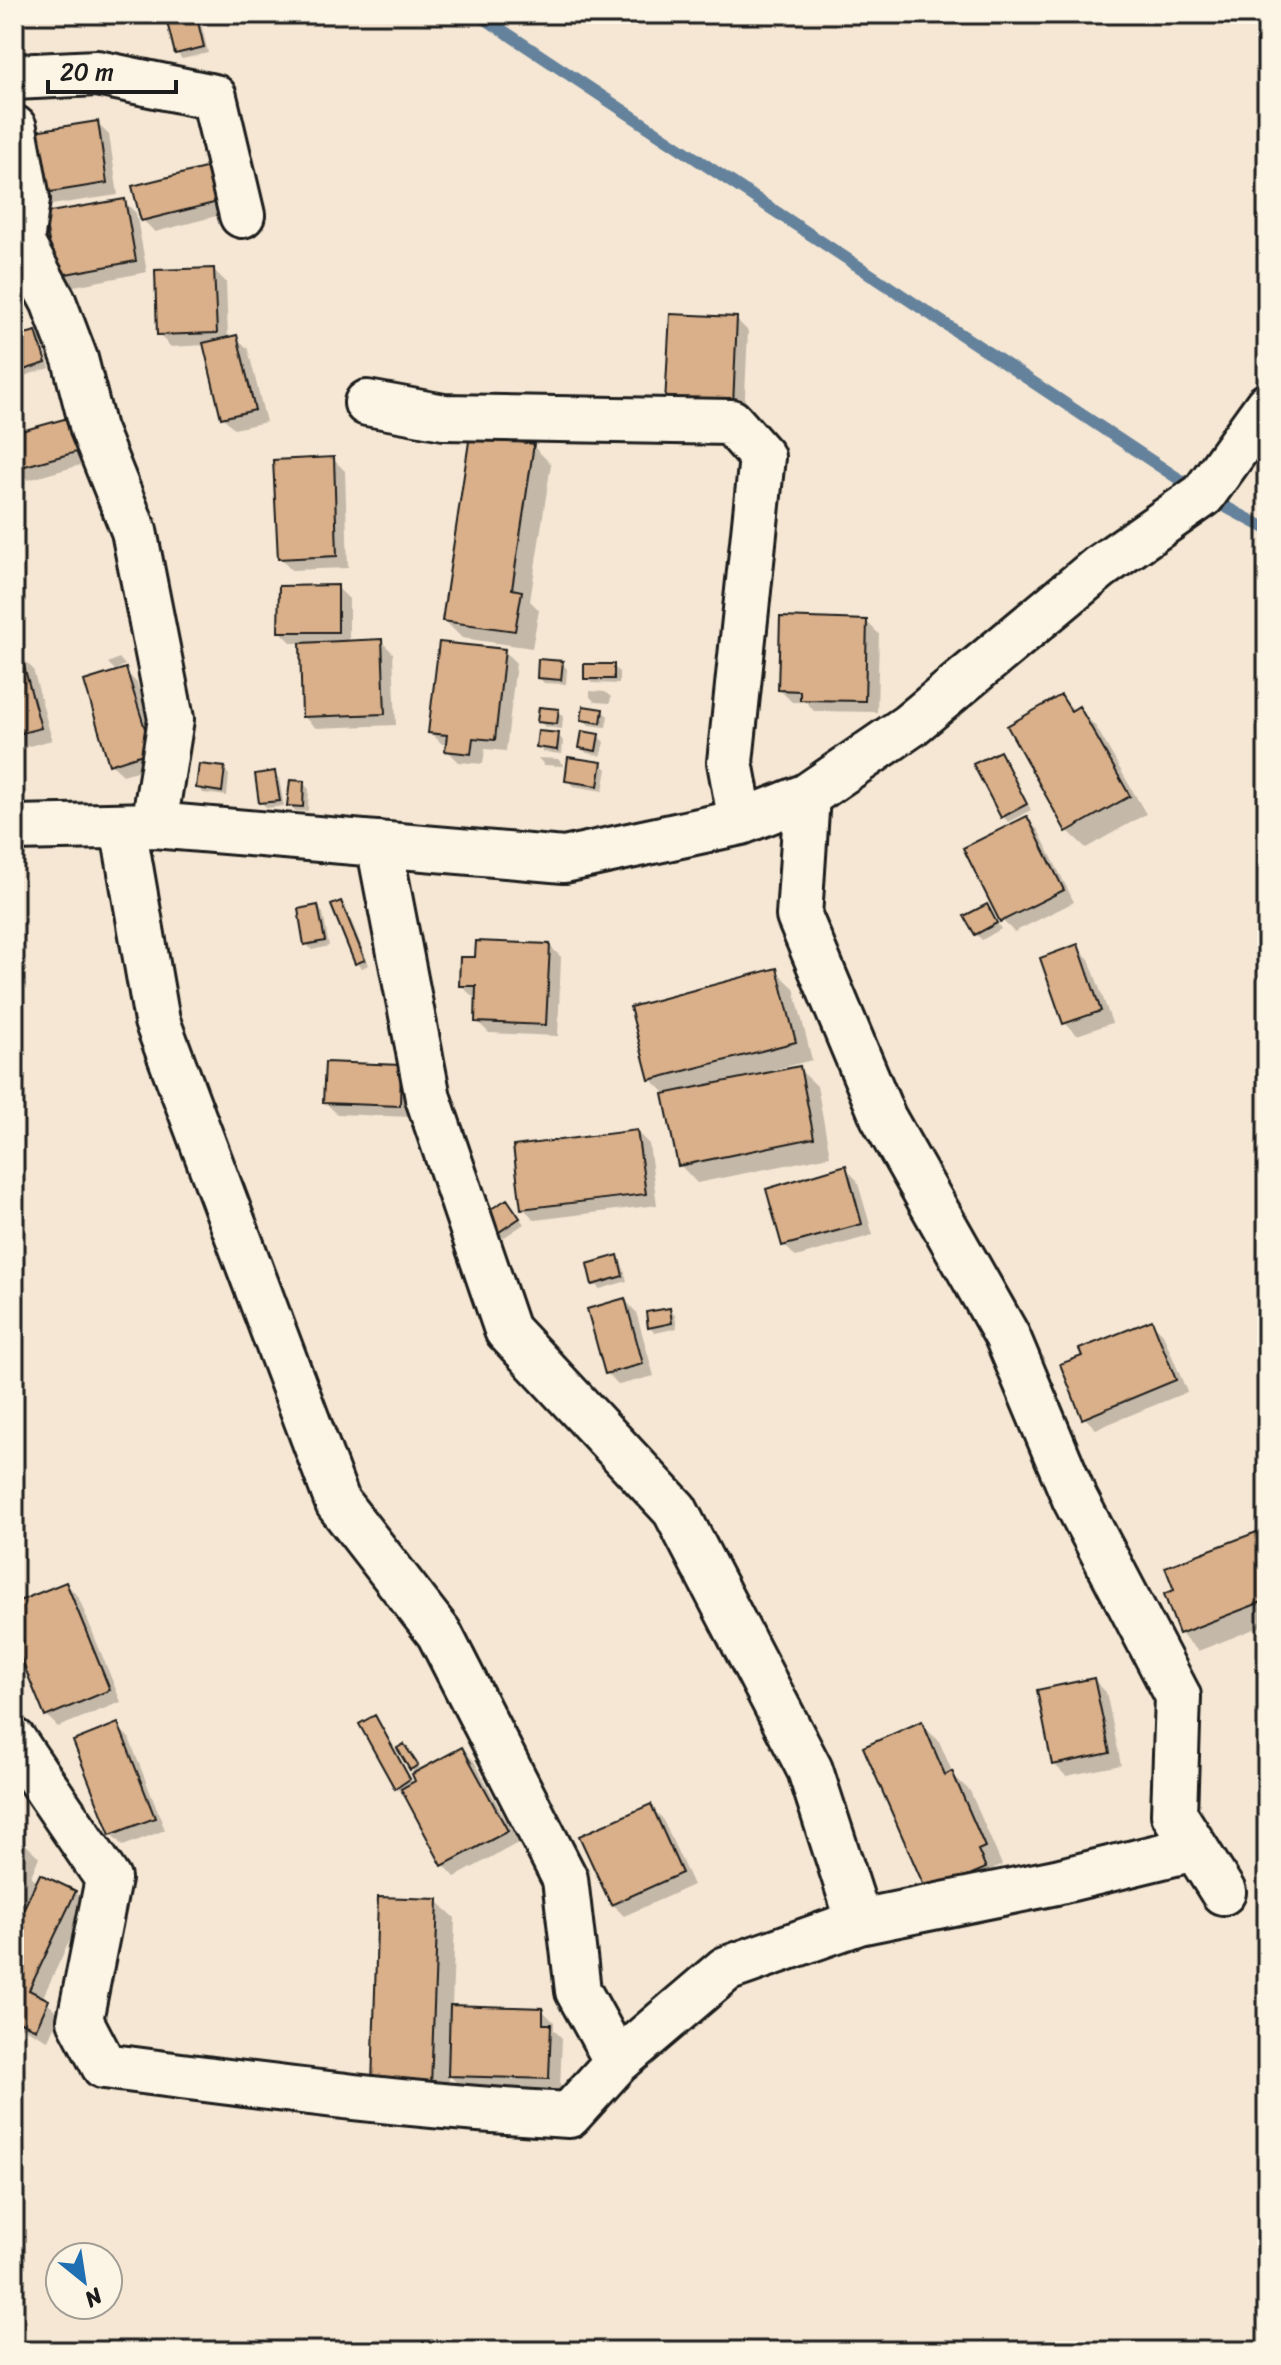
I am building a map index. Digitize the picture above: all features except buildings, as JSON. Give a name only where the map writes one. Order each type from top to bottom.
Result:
[{"type":"street","points":[[14,77],[97,73],[214,97],[242,215]]},
{"type":"street","points":[[14,128],[27,199],[21,242],[53,301],[75,359],[93,429],[134,531],[171,719],[138,825],[157,1021],[338,1503],[439,1633],[565,1879],[578,1991],[617,2062]]},
{"type":"street","points":[[367,403],[444,417],[731,422],[762,457],[730,762],[741,822]]},
{"type":"street","points":[[14,828],[138,825],[564,860],[741,822],[807,796],[909,726],[1100,567],[1203,495],[1267,406]]},
{"type":"street","points":[[807,796],[799,916],[883,1117],[1007,1336],[1075,1499],[1178,1696],[1174,1814],[1223,1892]]},
{"type":"street","points":[[379,844],[428,1098],[507,1330],[675,1510],[810,1770],[859,1922]]},
{"type":"street","points":[[14,1741],[108,1879],[80,2020],[104,2066],[466,2110],[569,2115],[617,2062],[726,1969],[859,1922],[1056,1882],[1195,1848]]},
{"type":"waterway","points":[[478,14],[1203,495],[1267,529]]}]
